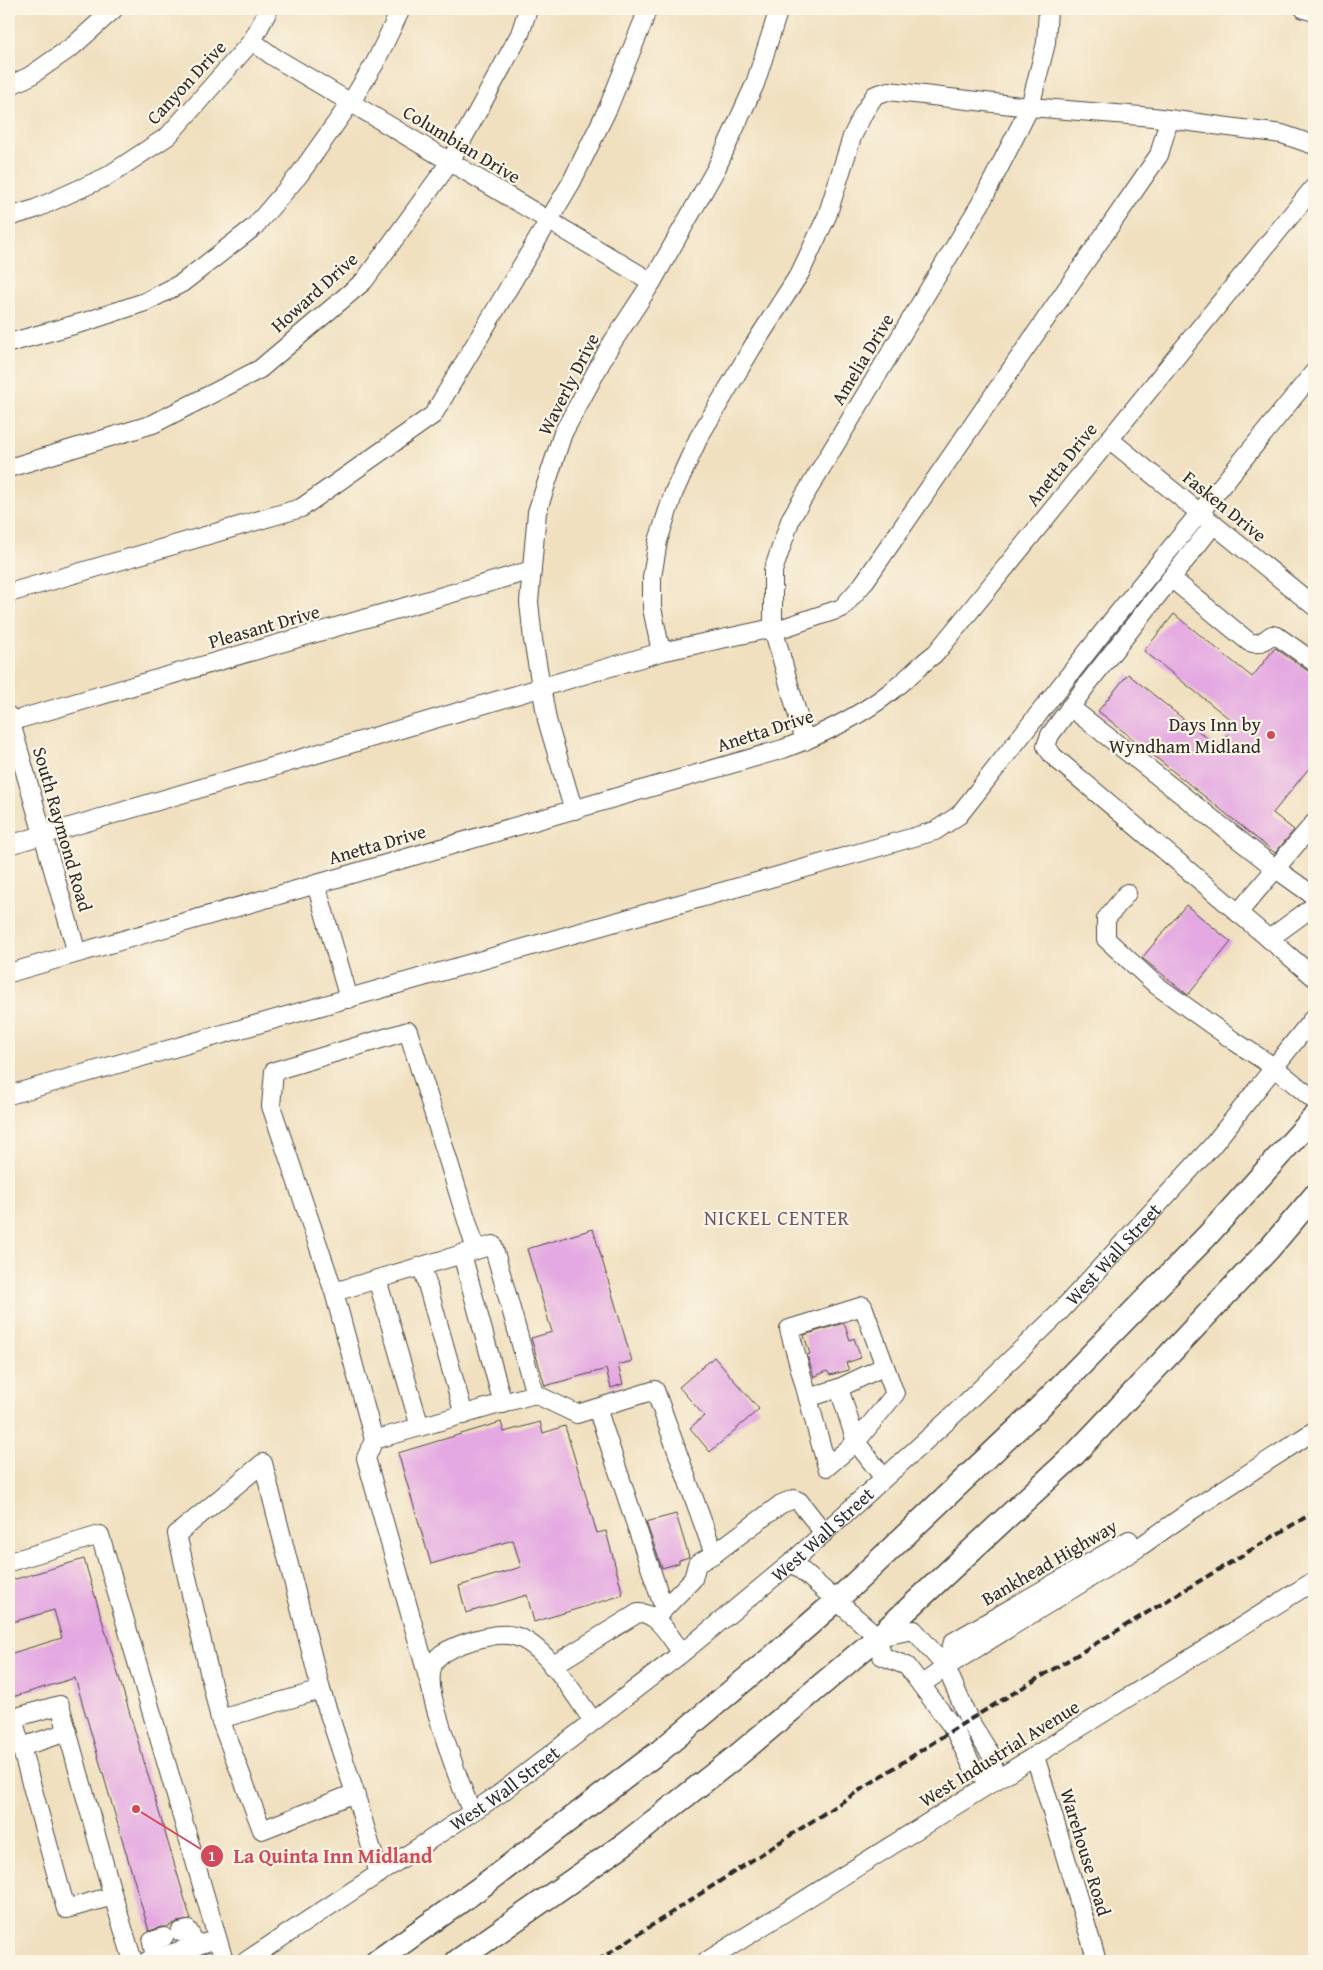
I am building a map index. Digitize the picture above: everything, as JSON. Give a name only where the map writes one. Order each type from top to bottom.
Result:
[{"type":"main road","points":[[377,1961],[477,1890],[660,1751],[836,1601],[1033,1414],[1207,1236],[1314,1118]]},
{"type":"main road","points":[[457,1961],[627,1842],[738,1755],[878,1637],[1075,1454],[1269,1249],[1314,1196]]},
{"type":"street","points":[[9,86],[30,76],[73,46],[114,9]]},
{"type":"street","name":"Canyon Drive","points":[[9,217],[36,209],[106,177],[168,136],[252,41],[269,9]]},
{"type":"street","points":[[9,343],[88,321],[145,302],[182,283],[254,227],[299,175],[351,102],[375,63],[401,9]]},
{"type":"street","name":"Howard Drive","points":[[9,468],[153,424],[260,369],[364,281],[450,162],[520,34],[528,9]]},
{"type":"street","points":[[9,593],[301,508],[433,415],[571,183],[608,108],[647,9]]},
{"type":"street","name":"Waverly Drive","points":[[575,810],[547,720],[529,602],[537,512],[563,433],[610,346],[652,282],[716,169],[755,84],[779,9]]},
{"type":"street","name":"Amelia Drive","points":[[805,741],[773,630],[773,572],[790,518],[981,203],[1030,108],[1046,43],[1048,9]]},
{"type":"street","points":[[1304,9],[1314,12]]},
{"type":"street","name":"Columbian Drive","points":[[252,41],[652,282]]},
{"type":"street","points":[[661,652],[652,608],[652,577],[658,541],[674,492],[699,437],[752,348],[800,273],[827,216],[852,138],[864,112],[875,95],[888,91],[1030,108],[1170,120],[1282,134],[1314,145]]},
{"type":"street","points":[[9,845],[661,652],[773,630],[842,608],[863,584],[1159,155],[1170,120]]},
{"type":"street","name":"Anetta Drive","points":[[9,973],[783,750],[834,728],[874,704],[911,676],[936,652],[1314,187]]},
{"type":"street","points":[[1314,372],[1207,519],[1171,578],[1070,707],[1050,735],[1046,746],[1052,756],[1314,977]]},
{"type":"street","name":"Fasken Drive","points":[[1109,439],[1314,606]]},
{"type":"street","points":[[9,1095],[934,831],[959,815],[1110,623],[1207,519]]},
{"type":"street","name":"Pleasant Drive","points":[[9,720],[532,570]]},
{"type":"street","points":[[1171,578],[1249,642],[1254,644],[1261,643],[1272,635],[1277,636],[1314,662]]},
{"type":"street","points":[[1070,707],[1276,869],[1314,896]]},
{"type":"street","name":"South Raymond Road","points":[[9,720],[77,953]]},
{"type":"street","points":[[1238,913],[1314,823]]},
{"type":"street","points":[[316,884],[349,999]]},
{"type":"street","points":[[1127,893],[1106,919],[1106,939],[1156,985],[1274,1067],[1314,1100]]},
{"type":"street","points":[[1269,939],[1314,906]]},
{"type":"street","name":"West Wall Street","points":[[246,1961],[498,1795],[682,1653],[792,1562],[1056,1316],[1212,1146],[1314,1017]]},
{"type":"street","points":[[472,1812],[456,1775],[366,1458],[374,1440],[334,1292],[271,1106],[274,1071],[408,1031],[469,1252],[503,1404]]},
{"type":"street","points":[[334,1292],[493,1245],[535,1394]]},
{"type":"street","points":[[422,1266],[464,1415]]},
{"type":"street","points":[[377,1279],[420,1427]]},
{"type":"street","points":[[863,1306],[885,1366],[895,1394],[856,1442],[827,1467],[789,1329],[863,1306]]},
{"type":"street","points":[[808,1398],[839,1388],[885,1366]]},
{"type":"street","points":[[839,1388],[856,1442],[884,1478]]},
{"type":"street","points":[[374,1440],[535,1394],[577,1414],[655,1390],[714,1554]]},
{"type":"street","points":[[597,1408],[659,1613],[682,1653]]},
{"type":"street","name":"Bankhead Highway","points":[[921,1685],[946,1667],[1138,1548],[1192,1510],[1314,1431]]},
{"type":"street","points":[[356,1794],[262,1830],[220,1718],[177,1534],[263,1463],[321,1690],[356,1794],[379,1874]]},
{"type":"street","points":[[552,1666],[638,1613],[659,1613],[693,1579],[696,1564],[714,1554],[781,1504],[794,1499],[799,1501],[824,1533]]},
{"type":"street","points":[[9,1562],[100,1535],[224,1961]]},
{"type":"street","points":[[792,1562],[878,1637],[882,1656],[907,1666],[954,1729],[974,1770],[992,1781],[993,1758],[969,1720],[946,1667],[914,1630],[878,1637]]},
{"type":"street","name":"West Industrial Avenue","points":[[707,1961],[1314,1581]]},
{"type":"street","points":[[432,1688],[431,1673],[434,1663],[443,1651],[465,1643],[498,1635],[513,1635],[528,1641],[552,1666],[593,1721]]},
{"type":"street","points":[[220,1718],[321,1690]]},
{"type":"street","points":[[113,1896],[66,1908],[21,1746],[11,1718],[60,1705],[133,1961]]},
{"type":"street","points":[[21,1746],[68,1732]]},
{"type":"street","name":"Warehouse Road","points":[[1035,1756],[1096,1961]]},
{"type":"street","points":[[197,1946],[188,1930],[152,1941],[151,1960],[197,1946],[217,1939]]},
{"type":"building","name":"Days Inn by Wyndham Midland","points":[[1174,614],[1252,677],[1275,648],[1308,671],[1314,672],[1314,762],[1273,813],[1294,830],[1275,853],[1098,711],[1128,674],[1218,747],[1236,724],[1144,651]]},
{"type":"building","points":[[1186,905],[1231,942],[1188,995],[1142,958]]},
{"type":"building","points":[[593,1229],[632,1361],[618,1365],[623,1384],[611,1388],[606,1369],[545,1386],[531,1338],[552,1332],[527,1249]]},
{"type":"building","points":[[844,1323],[850,1340],[854,1338],[861,1358],[846,1363],[849,1370],[830,1375],[827,1371],[814,1377],[807,1355],[810,1354],[804,1335]]},
{"type":"building","points":[[714,1357],[759,1409],[710,1452],[690,1428],[704,1416],[679,1387]]},
{"type":"building","points":[[501,1422],[504,1432],[540,1422],[543,1433],[565,1426],[597,1533],[606,1531],[623,1595],[534,1622],[527,1595],[466,1613],[459,1586],[521,1567],[513,1540],[431,1564],[398,1453]]},
{"type":"building","points":[[676,1514],[689,1557],[679,1560],[679,1563],[662,1568],[646,1522]]},
{"type":"building","points":[[84,1559],[191,1920],[177,1922],[167,1927],[149,1931],[75,1678],[9,1698],[9,1654],[62,1638],[54,1610],[9,1623],[9,1581]]},
{"type":"railway","points":[[597,1961],[954,1729],[1314,1512]]},
{"type":"place","name":"Days Inn by Wyndham Midland","points":[[1271,735]]},
{"type":"place","name":"La Quinta Inn Midland","points":[[136,1809]]},
{"type":"district","name":"NICKEL CENTER","points":[[777,1218]]}]
